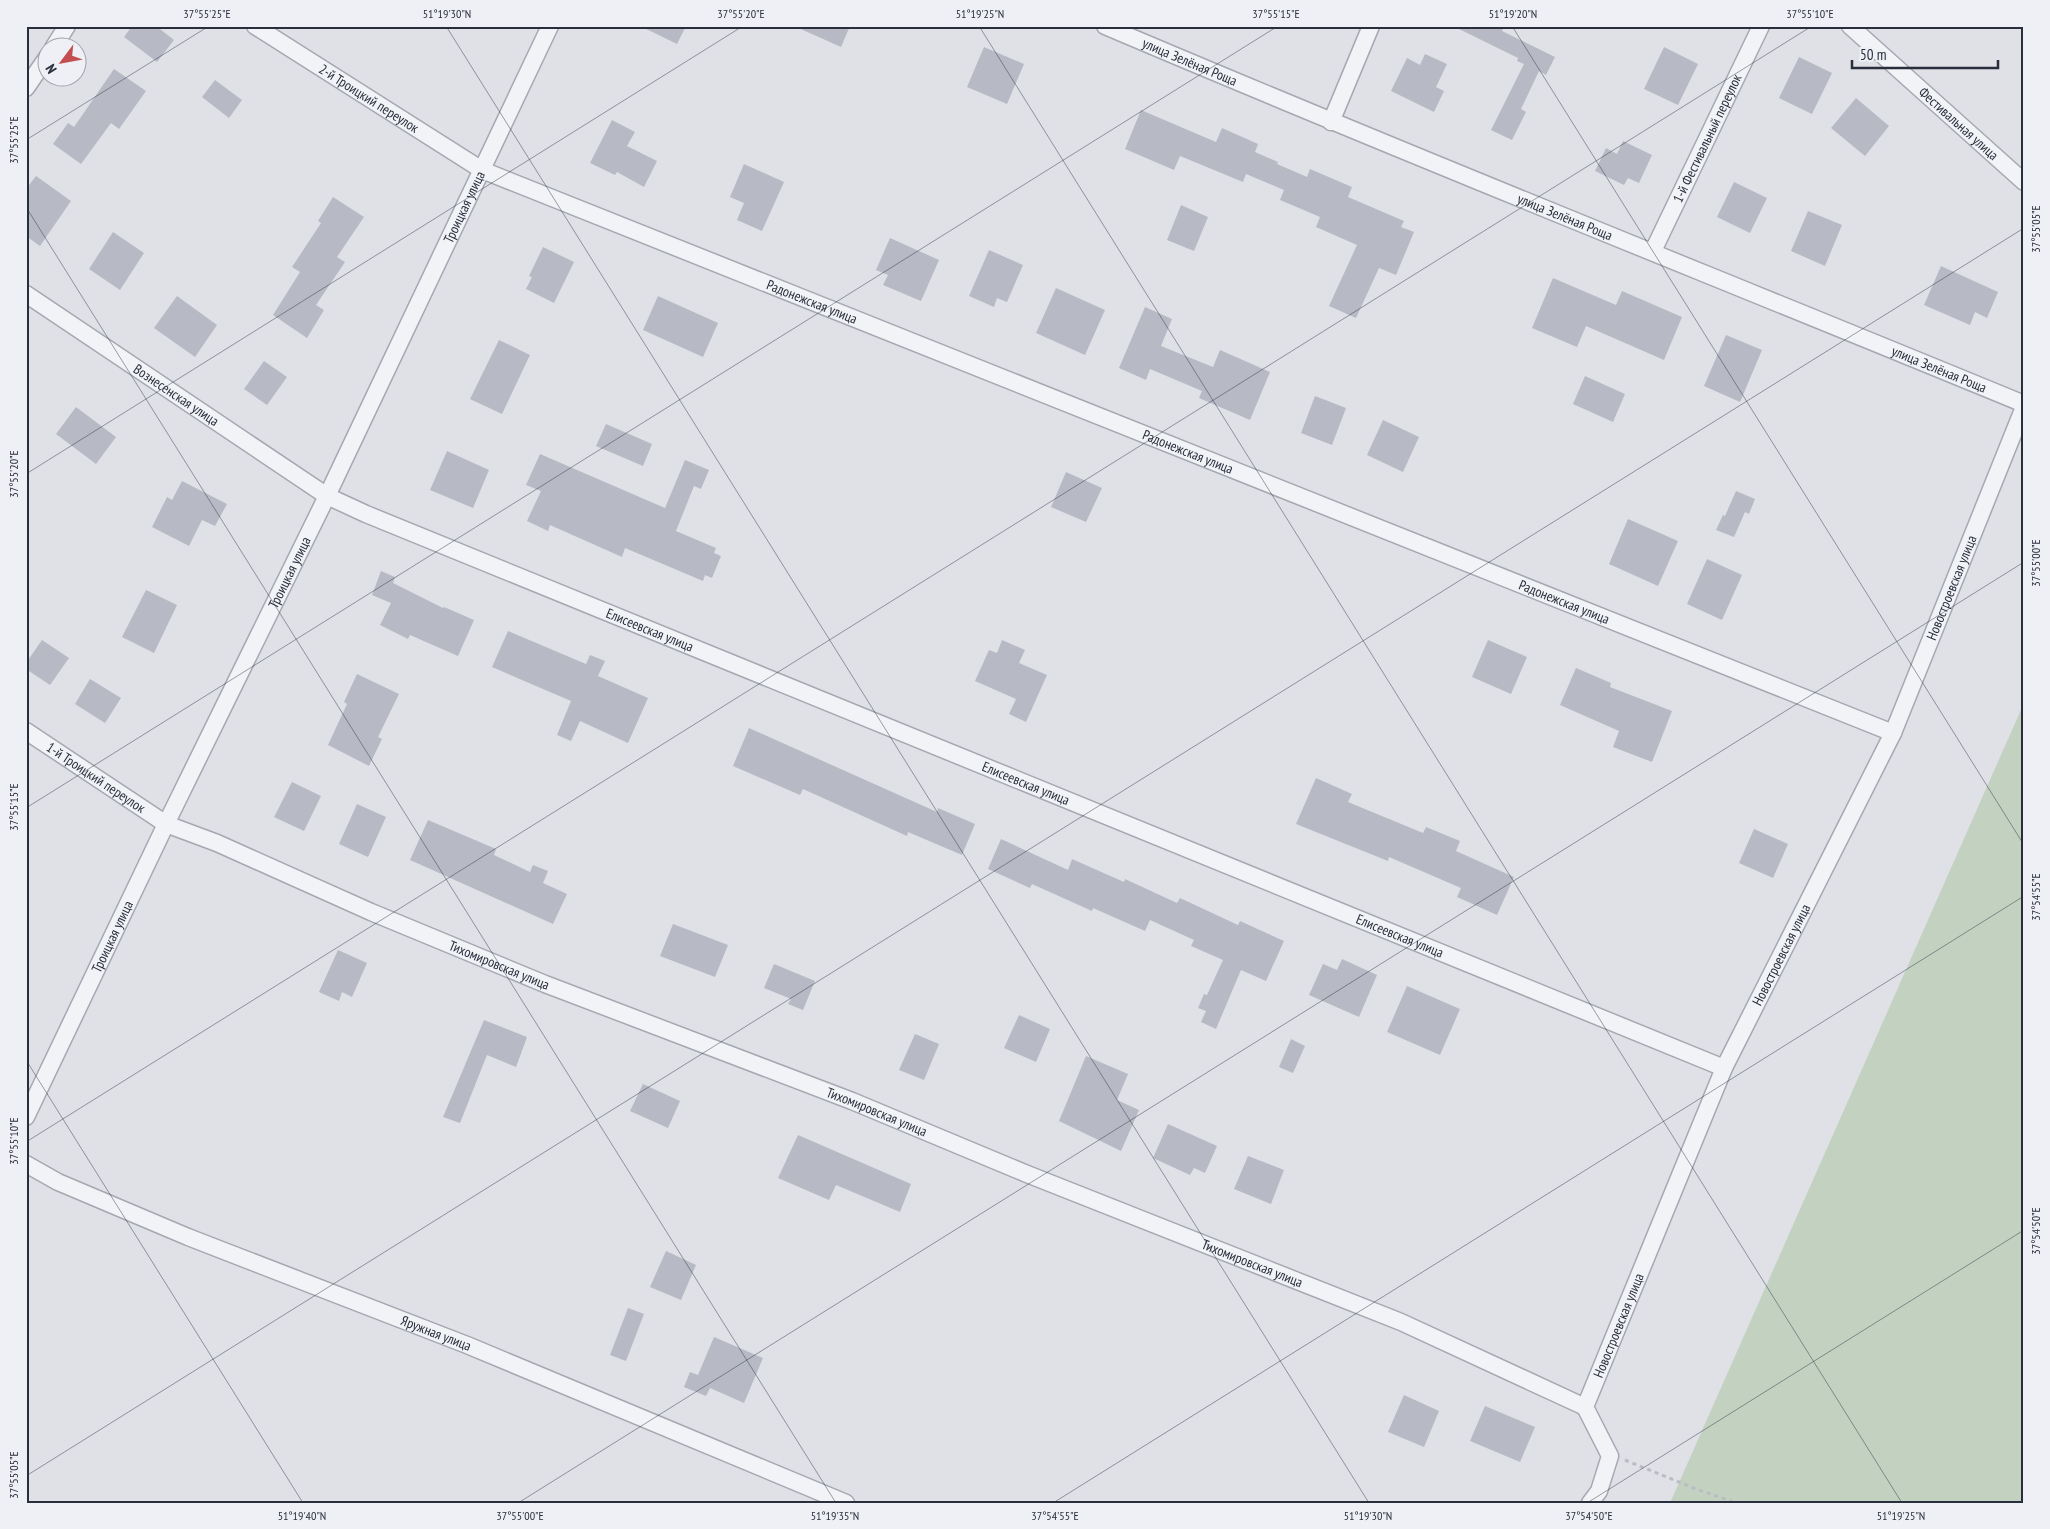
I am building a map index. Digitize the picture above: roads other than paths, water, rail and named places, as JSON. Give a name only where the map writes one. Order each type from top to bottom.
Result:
[{"type":"street","points":[[59,38],[67,26]]},
{"type":"street","name":"2-й Троицкий переулок","points":[[255,26],[482,170]]},
{"type":"street","name":"Троицкая улица","points":[[26,1117],[166,824],[327,496],[550,26]]},
{"type":"street","name":"улица Зелёная Роща","points":[[1106,26],[1331,122],[1653,251],[2024,406]]},
{"type":"street","points":[[1331,122],[1371,26]]},
{"type":"street","name":"1-й Фестивальный переулок","points":[[1653,251],[1761,26]]},
{"type":"street","name":"Фестивальная улица","points":[[1850,26],[2024,182]]},
{"type":"street","points":[[26,88],[38,71]]},
{"type":"street","name":"Радонежская улица","points":[[482,170],[1893,733]]},
{"type":"street","name":"Вознесенская улица","points":[[26,294],[327,496]]},
{"type":"street","name":"Новостроевская улица","points":[[1585,1406],[1724,1068],[1893,733],[2024,406]]},
{"type":"street","name":"Елисеевская улица","points":[[327,496],[430,540],[1724,1068]]},
{"type":"street","name":"1-й Троицкий переулок","points":[[26,731],[166,824]]},
{"type":"street","name":"Тихомировская улица","points":[[166,824],[217,843],[371,912],[545,984],[852,1101],[1027,1174],[1401,1322],[1585,1406]]},
{"type":"street","name":"Яружная улица","points":[[26,1164],[58,1182],[188,1237],[467,1345],[846,1503]]},
{"type":"street","points":[[1585,1406],[1610,1456],[1599,1491],[1590,1503]]}]
